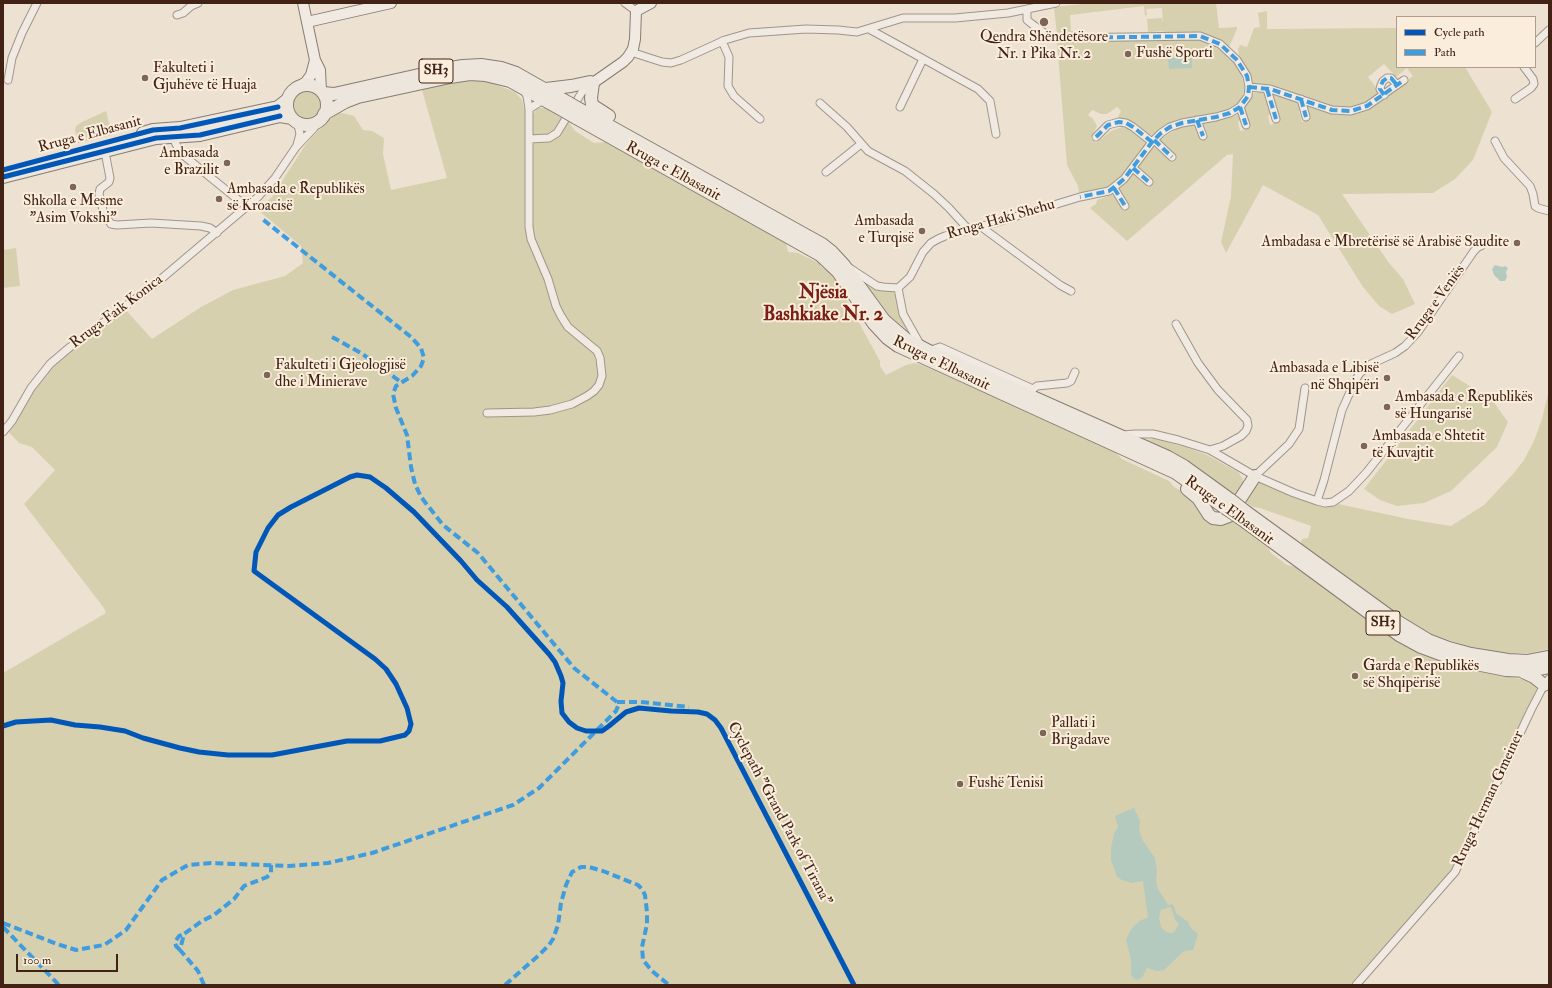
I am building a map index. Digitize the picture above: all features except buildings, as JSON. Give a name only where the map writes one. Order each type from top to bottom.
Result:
[{"type":"main road","name":"Rruga e Elbasanit","points":[[322,92],[334,94],[450,68],[473,65],[487,66],[509,71],[566,107],[820,255],[838,272],[874,324],[887,338],[898,346],[1185,478],[1228,504],[1395,620],[1428,640],[1471,654],[1508,660],[1528,661],[1549,657]]},
{"type":"main road","name":"Rruga e Elbasanit","points":[[323,116],[338,105],[358,97],[462,75],[478,74],[494,77],[510,81],[522,87],[546,95]]},
{"type":"main road","points":[[546,95],[564,88],[590,82],[593,83],[591,98],[592,105],[622,126],[634,139]]},
{"type":"main road","points":[[294,119],[287,109],[287,100],[292,92],[300,86]]},
{"type":"main road","name":"SH3","points":[[300,86],[313,86],[322,92]]},
{"type":"main road","points":[[322,92],[326,105],[323,116]]},
{"type":"main road","name":"Rruga e Elbasanit","points":[[3,170],[153,130],[180,128],[278,107],[287,100]]},
{"type":"main road","name":"Rruga e Elbasanit","points":[[578,114],[634,139],[809,236],[832,252],[844,264],[884,320],[897,332],[926,349],[1031,392],[1118,436],[1157,452],[1184,466],[1228,504]]},
{"type":"main road","name":"Rruga e Elbasanit","points":[[3,178],[156,138],[173,138],[200,134],[280,116],[294,119]]},
{"type":"main road","name":"SH3","points":[[294,119],[300,123],[309,124],[314,123],[323,116]]},
{"type":"main road","points":[[1153,462],[1198,498],[1209,515],[1217,520],[1229,516],[1255,476]]},
{"type":"main road","name":"Rruga e Elbasanit","points":[[1243,514],[1399,635],[1411,642],[1456,660],[1506,670],[1537,670],[1549,667]]},
{"type":"main road","points":[[1520,671],[1546,682]]},
{"type":"street","points":[[8,80],[12,58],[22,33],[37,3]]},
{"type":"street","points":[[177,15],[183,13],[191,6],[198,3]]},
{"type":"street","points":[[303,3],[315,60],[320,70],[322,92]]},
{"type":"street","points":[[307,22],[391,3]]},
{"type":"street","points":[[625,3],[636,7],[651,3]]},
{"type":"street","points":[[631,52],[662,62],[671,63],[681,60],[722,41],[749,33],[806,28],[857,32],[903,18],[955,18],[1008,13],[1056,3]]},
{"type":"street","points":[[529,139],[549,138],[557,133],[582,92],[623,62],[631,52],[636,33],[636,7]]},
{"type":"street","points":[[1027,9],[1027,20],[1050,37],[1200,36],[1220,44],[1237,60],[1247,76],[1249,87],[1248,96],[1240,107],[1230,113],[1170,127],[1153,141],[1124,179],[1114,188],[1125,206]]},
{"type":"street","points":[[869,29],[978,89],[990,101],[996,134]]},
{"type":"street","points":[[1536,42],[1549,30]]},
{"type":"street","points":[[722,41],[729,57],[728,86],[734,96],[760,119]]},
{"type":"street","points":[[900,107],[924,59]]},
{"type":"street","points":[[300,86],[306,82],[311,75],[315,60]]},
{"type":"street","points":[[1515,99],[1531,88],[1534,84],[1533,79],[1525,68]]},
{"type":"street","points":[[1384,95],[1380,89],[1381,85],[1387,78],[1391,78],[1397,85]]},
{"type":"street","points":[[1249,87],[1267,89],[1332,110],[1351,111],[1367,106],[1404,80]]},
{"type":"street","points":[[487,413],[534,412],[550,410],[572,404],[594,391],[599,385],[602,376],[600,358],[596,351],[568,327],[561,316],[556,306],[548,279],[531,239],[528,213],[529,109],[527,96],[522,87]]},
{"type":"street","points":[[1267,89],[1276,119]]},
{"type":"street","points":[[529,109],[537,104],[546,95]]},
{"type":"street","points":[[1301,99],[1306,117]]},
{"type":"street","points":[[820,103],[847,127],[868,151],[905,171],[949,208],[968,229]]},
{"type":"street","points":[[1240,107],[1246,125]]},
{"type":"street","name":"Rruga Faik Konica","points":[[3,432],[12,421],[25,398],[43,373],[61,354],[135,300],[247,207],[266,189],[296,147],[323,116]]},
{"type":"street","points":[[294,119],[298,125],[300,134],[296,147]]},
{"type":"street","points":[[1197,120],[1203,136]]},
{"type":"street","points":[[1096,137],[1108,125],[1119,122],[1126,123],[1153,141],[1172,157]]},
{"type":"street","points":[[173,138],[183,155],[247,207]]},
{"type":"street","points":[[1495,141],[1504,158],[1530,186],[1535,206],[1549,211]]},
{"type":"street","points":[[826,172],[861,144]]},
{"type":"street","points":[[105,152],[110,178],[108,183],[100,190],[99,195],[104,214],[111,224],[117,226],[151,223],[201,226],[210,228],[217,233]]},
{"type":"street","points":[[1133,168],[1149,182]]},
{"type":"street","name":"Rruga Haki Shehu","points":[[898,288],[910,277],[923,252],[931,243],[945,236],[1080,197],[1109,191],[1114,188]]},
{"type":"street","points":[[980,226],[1060,285],[1071,291]]},
{"type":"street","name":"Rruga e Veniës","points":[[1317,501],[1342,410],[1358,377],[1370,364],[1395,353],[1405,346],[1418,332],[1474,251],[1481,246]]},
{"type":"street","points":[[844,264],[877,286],[883,288],[898,288],[900,305],[903,314],[926,349]]},
{"type":"street","points":[[1176,324],[1198,363],[1218,390],[1247,420],[1248,426],[1246,431],[1241,436],[1223,446],[1210,450]]},
{"type":"street","points":[[1118,436],[1153,434],[1178,440],[1210,450],[1255,476],[1317,501],[1325,503],[1333,502],[1341,498],[1358,482],[1459,356]]},
{"type":"street","points":[[1031,392],[1042,385],[1067,383],[1071,381],[1074,372]]},
{"type":"street","points":[[1255,476],[1289,444],[1299,429],[1305,388]]},
{"type":"street","name":"Rruga Herman Gmeiner","points":[[1356,985],[1455,872],[1503,768],[1546,682]]},
{"type":"shaded area","points":[[1093,3],[1216,3],[1219,28],[1237,27],[1237,29],[1229,47],[1215,39],[1163,34],[1163,31],[1148,32],[1147,19],[1162,18],[1163,23],[1162,8],[1146,9],[1147,15],[1145,16],[1144,6],[1070,15],[1071,31],[1076,31],[1076,36],[1057,35],[1054,7]]},
{"type":"shaded area","points":[[1267,11],[1267,29],[1396,28],[1396,68],[1407,68],[1396,77],[1384,64],[1368,77],[1379,91],[1379,94],[1364,104],[1349,108],[1336,108],[1280,89],[1254,84],[1251,82],[1248,70],[1239,56],[1238,49],[1240,45],[1247,47],[1254,28],[1260,27],[1258,13]]},
{"type":"shaded area","points":[[1181,39],[1200,40],[1224,51],[1234,61],[1241,73],[1245,89],[1240,101],[1230,110],[1179,120],[1154,136],[1148,134],[1132,123],[1119,119],[1118,117],[1121,111],[1117,107],[1107,114],[1101,114],[1092,110],[1088,115],[1093,119],[1097,126],[1091,139],[1096,143],[1111,131],[1122,127],[1139,135],[1146,145],[1114,185],[1107,188],[1079,193],[1078,186],[1067,165],[1057,42]]},
{"type":"shaded area","points":[[1192,57],[1192,68],[1169,69],[1168,58]]},
{"type":"shaded area","points":[[1407,68],[1466,68],[1492,112],[1473,160],[1455,179],[1433,193],[1342,194],[1389,263],[1403,279],[1415,304],[1392,314],[1379,306],[1363,287],[1318,215],[1263,185],[1226,253],[1221,242],[1231,196],[1233,154],[1227,155],[1127,241],[1090,208],[1096,204],[1097,200],[1114,194],[1123,209],[1128,206],[1129,205],[1119,189],[1133,174],[1148,187],[1153,180],[1138,166],[1154,146],[1171,161],[1175,155],[1160,140],[1176,129],[1194,125],[1202,140],[1208,135],[1203,124],[1239,114],[1241,120],[1238,122],[1240,131],[1248,128],[1244,106],[1254,93],[1265,93],[1271,113],[1268,116],[1270,125],[1278,121],[1272,94],[1299,102],[1302,108],[1299,111],[1302,122],[1304,121],[1307,106],[1336,115],[1355,114],[1366,111],[1413,76]]},
{"type":"shaded area","points":[[473,80],[492,83],[515,92],[522,100],[526,116],[532,116],[537,108],[546,108],[568,121],[575,131],[594,143],[605,142],[786,243],[788,252],[798,253],[821,264],[820,266],[831,274],[836,281],[880,361],[880,366],[886,375],[906,365],[915,363],[922,365],[1114,451],[1122,459],[1169,481],[1174,487],[1182,491],[1196,503],[1232,521],[1268,548],[1271,553],[1287,565],[1301,570],[1375,625],[1418,652],[1442,662],[1457,666],[1530,681],[1537,689],[1485,796],[1452,870],[1350,985],[3,985],[3,673],[106,613],[104,608],[24,504],[55,470],[32,447],[19,443],[6,429],[45,370],[124,308],[152,339],[201,307],[233,290],[285,276],[303,263],[301,246],[258,210],[272,197],[304,147],[338,112],[354,116],[363,130],[372,131],[384,138],[383,154],[391,190],[447,178],[422,90],[456,82]]},
{"type":"shaded area","points":[[307,92],[316,96],[320,105],[316,114],[307,118],[298,114],[294,105],[298,96]]},
{"type":"shaded area","points":[[106,111],[112,135],[78,143],[75,130],[76,126]]},
{"type":"shaded area","points":[[16,248],[20,286],[3,288],[3,250]]},
{"type":"shaded area","points":[[1495,265],[1502,267],[1505,266],[1508,268],[1505,281],[1500,281],[1494,275],[1492,269]]},
{"type":"shaded area","points":[[867,285],[880,291],[894,291],[901,319],[910,332],[889,315]]},
{"type":"shaded area","points":[[1452,375],[1492,400],[1508,422],[1497,447],[1451,491],[1424,503],[1397,506],[1380,500],[1364,489]]},
{"type":"shaded area","points":[[1549,390],[1549,649],[1530,653],[1503,653],[1467,646],[1431,634],[1393,612],[1301,543],[1302,539],[1308,538],[1311,526],[1260,508],[1253,507],[1241,500],[1258,482],[1261,481],[1334,503],[1408,519],[1451,526],[1484,505],[1524,460],[1534,441],[1542,419]]},
{"type":"shaded area","points":[[1155,439],[1207,455],[1238,472],[1244,484],[1238,497],[1189,461],[1145,440]]},
{"type":"shaded area","points":[[1134,808],[1140,821],[1139,830],[1143,841],[1155,858],[1157,870],[1156,881],[1158,889],[1168,905],[1172,904],[1176,913],[1188,922],[1191,928],[1198,934],[1193,950],[1182,953],[1164,970],[1157,971],[1147,968],[1142,978],[1137,980],[1133,978],[1131,974],[1131,959],[1126,940],[1130,931],[1135,925],[1141,920],[1148,918],[1143,881],[1132,883],[1117,877],[1111,860],[1111,848],[1114,834],[1118,827],[1115,816]],"holes":[[[1170,907],[1175,920],[1179,924],[1174,932],[1171,933],[1166,932],[1161,927],[1159,918],[1161,910]]]},
{"type":"marked path","points":[[1057,38],[1200,36],[1220,44],[1237,60],[1247,76],[1249,87],[1248,96],[1240,107],[1230,113],[1170,127],[1152,142],[1124,179],[1117,185],[1109,191],[1080,197]]},
{"type":"marked path","points":[[1384,95],[1380,89],[1383,81],[1387,78],[1391,78],[1397,85]]},
{"type":"marked path","points":[[1249,87],[1270,89],[1332,110],[1351,111],[1367,106],[1404,80]]},
{"type":"marked path","points":[[1267,89],[1276,119]]},
{"type":"marked path","points":[[1301,99],[1306,117]]},
{"type":"marked path","points":[[1240,107],[1246,125]]},
{"type":"marked path","points":[[1197,120],[1203,136]]},
{"type":"marked path","points":[[1096,137],[1108,125],[1119,122],[1126,123],[1133,127],[1152,142]]},
{"type":"marked path","points":[[1154,140],[1172,157]]},
{"type":"marked path","points":[[1133,168],[1149,182]]},
{"type":"marked path","points":[[1114,188],[1125,206]]},
{"type":"marked path","points":[[3,923],[76,950],[104,945],[126,930],[162,880],[188,865],[211,863],[289,866],[328,863],[372,853],[513,805],[539,788],[616,711],[618,706],[617,702],[574,668],[478,553],[443,525],[421,497],[415,484],[411,467],[407,435],[396,408],[393,394],[396,386],[412,376],[421,366],[424,358],[421,348],[411,337],[261,218]]},
{"type":"marked path","points":[[332,337],[361,353],[401,382]]},
{"type":"marked path","points":[[617,702],[641,702],[689,707]]},
{"type":"marked path","points":[[204,985],[198,971],[180,950],[184,934],[202,921],[214,915],[234,899],[244,886],[267,877],[271,873],[271,865]]},
{"type":"marked path","points":[[505,985],[539,955],[553,939],[558,925],[561,903],[566,885],[572,872],[581,867],[589,867],[603,871],[638,885],[642,889],[645,895],[647,912],[647,924],[642,947],[643,960],[652,971],[669,985]]},
{"type":"marked path","points":[[3,927],[59,985]]},
{"type":"marked path","points":[[180,950],[176,946],[175,942],[179,936],[184,934]]},
{"type":"cycle path","points":[[3,170],[153,130],[180,128],[278,107]]},
{"type":"cycle path","points":[[3,177],[156,138],[200,135],[280,116]]},
{"type":"cycle path","name":"Cyclepath \"Grand Park of Tirana\"","points":[[3,726],[16,722],[51,720],[75,725],[125,731],[143,738],[180,748],[199,752],[228,755],[272,755],[347,741],[380,741],[405,735],[409,731],[411,724],[407,708],[396,684],[386,669],[375,659],[254,571],[256,552],[268,528],[278,515],[350,477],[357,475],[370,477],[386,488],[414,512],[477,580],[507,607],[549,654],[555,662],[563,683],[561,701],[562,713],[569,722],[577,728],[586,731],[602,731],[626,712],[639,708],[698,712],[707,714],[715,720],[721,728],[854,985]]},
{"type":"place","name":"Qendra Shëndetësore Nr. 1 Pika Nr. 2","points":[[1044,22]]},
{"type":"place","name":"Fushë Sporti","points":[[1128,54]]},
{"type":"place","name":"Fakulteti i Gjuhëve të Huaja","points":[[145,78]]},
{"type":"place","name":"Ambasada e Brazilit","points":[[227,163]]},
{"type":"place","name":"Shkolla e Mesme \"Asim Vokshi\"","points":[[73,187]]},
{"type":"place","name":"Ambasada e Republikës së Kroacisë","points":[[219,199]]},
{"type":"place","name":"Ambasada e Turqisë","points":[[922,231]]},
{"type":"place","name":"Ambadasa e Mbretërisë së Arabisë Saudite","points":[[1517,243]]},
{"type":"place","name":"Fakulteti i Gjeologjisë dhe i Minierave","points":[[267,375]]},
{"type":"place","name":"Ambasada e Libisë në Shqipëri","points":[[1387,378]]},
{"type":"place","name":"Ambasada e Republikës së Hungarisë","points":[[1387,407]]},
{"type":"place","name":"Ambasada e Shtetit të Kuvajtit","points":[[1364,446]]},
{"type":"place","name":"Garda e Republikës së Shqipërisë","points":[[1355,676]]},
{"type":"place","name":"Pallati i Brigadave","points":[[1043,733]]},
{"type":"place","name":"Fushë Tenisi","points":[[960,784]]},
{"type":"district","name":"Njësia Bashkiake Nr. 2","points":[[823,305]]}]
